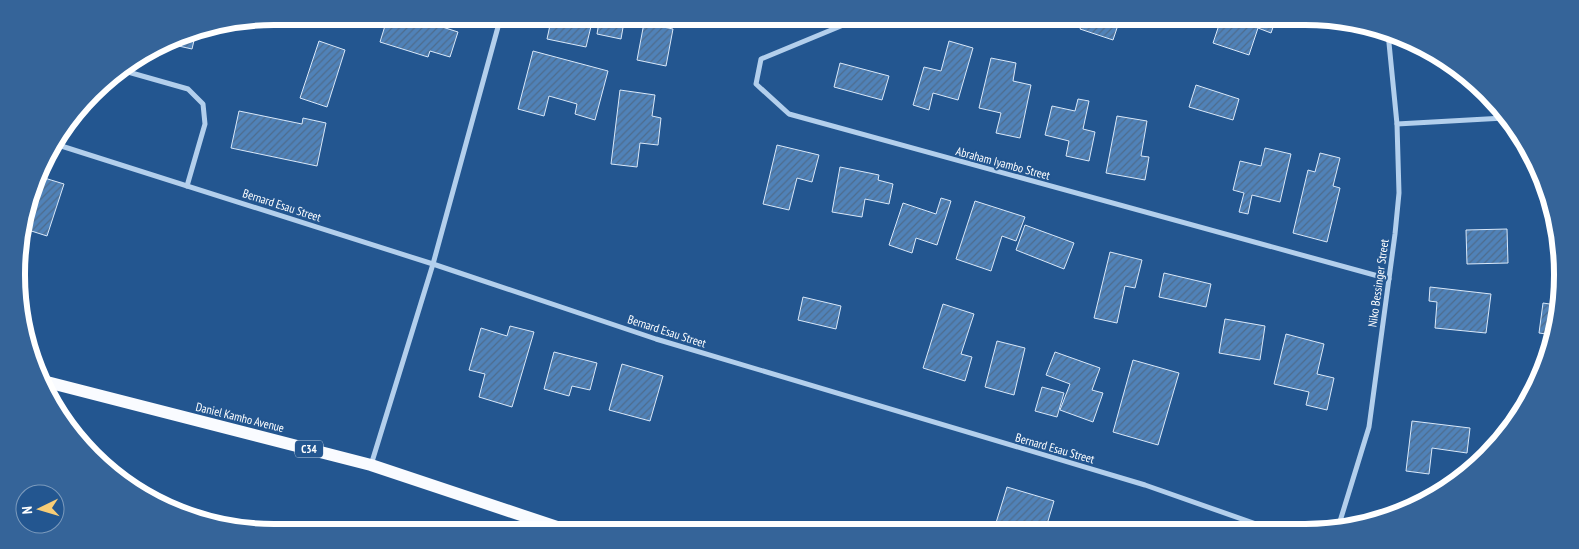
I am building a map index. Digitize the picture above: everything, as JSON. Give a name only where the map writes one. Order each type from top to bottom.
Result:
[{"type":"main road","name":"Daniel Kamho Avenue","points":[[49,382],[371,465],[548,524]]},
{"type":"street","points":[[371,465],[433,264],[499,25]]},
{"type":"street","name":"Abraham Iyambo Street","points":[[843,25],[761,59],[756,84],[789,114],[1389,279]]},
{"type":"street","name":"Niko Bessinger Street","points":[[1340,522],[1369,427],[1399,193],[1397,124],[1389,39]]},
{"type":"street","points":[[129,72],[188,89],[204,104],[205,124],[188,186]]},
{"type":"street","points":[[1397,124],[1498,118]]},
{"type":"street","name":"Bernard Esau Street","points":[[61,146],[433,264],[656,339],[1145,485],[1256,524]]},
{"type":"building","points":[[385,25],[436,25],[458,32],[450,57],[430,51],[428,57],[380,42]]},
{"type":"building","points":[[550,25],[591,25],[586,47],[547,39]]},
{"type":"building","points":[[598,25],[623,25],[621,39],[597,34]]},
{"type":"building","points":[[644,25],[673,29],[666,66],[637,60]]},
{"type":"building","points":[[1081,25],[1118,25],[1113,40],[1080,29]]},
{"type":"building","points":[[1219,25],[1274,25],[1271,33],[1258,28],[1249,55],[1213,43]]},
{"type":"building","points":[[195,38],[192,49],[176,45]]},
{"type":"building","points":[[319,41],[345,50],[327,107],[300,98]]},
{"type":"building","points":[[949,41],[973,48],[958,100],[933,93],[929,110],[913,105],[924,67],[941,71]]},
{"type":"building","points":[[533,51],[608,71],[595,120],[575,114],[577,104],[549,96],[544,116],[518,109]]},
{"type":"building","points":[[991,58],[1016,63],[1013,81],[1031,85],[1020,138],[996,133],[1001,113],[979,108]]},
{"type":"building","points":[[840,63],[889,76],[882,100],[834,87]]},
{"type":"building","points":[[1196,85],[1239,99],[1233,120],[1189,107]]},
{"type":"building","points":[[620,90],[655,95],[652,116],[661,118],[658,145],[640,143],[637,167],[611,164]]},
{"type":"building","points":[[1078,99],[1089,101],[1083,129],[1095,132],[1089,161],[1066,156],[1069,141],[1045,135],[1052,106],[1075,111]]},
{"type":"building","points":[[239,111],[302,124],[303,118],[326,123],[317,166],[231,148]]},
{"type":"building","points":[[1117,116],[1147,121],[1141,156],[1149,157],[1145,180],[1106,173]]},
{"type":"building","points":[[777,145],[819,155],[812,182],[797,178],[789,210],[763,204]]},
{"type":"building","points":[[1265,148],[1291,154],[1280,202],[1252,195],[1248,214],[1239,212],[1244,193],[1233,190],[1240,161],[1261,166]]},
{"type":"building","points":[[1320,153],[1340,158],[1333,186],[1340,188],[1327,242],[1293,233],[1308,170],[1315,172]]},
{"type":"building","points":[[840,167],[879,175],[878,180],[893,184],[889,204],[865,199],[862,217],[832,212]]},
{"type":"building","points":[[44,178],[64,184],[47,236],[29,230],[38,194]]},
{"type":"building","points":[[941,198],[951,201],[937,245],[916,238],[912,253],[889,245],[903,203],[936,214]]},
{"type":"building","points":[[975,201],[1025,217],[1016,241],[1002,236],[991,271],[956,259]]},
{"type":"building","points":[[1025,225],[1074,243],[1064,269],[1016,250]]},
{"type":"building","points":[[1507,229],[1508,263],[1467,264],[1466,230]]},
{"type":"building","points":[[1110,252],[1142,260],[1135,288],[1125,286],[1117,323],[1094,318]]},
{"type":"building","points":[[1164,273],[1211,284],[1206,307],[1159,297]]},
{"type":"building","points":[[1430,287],[1491,294],[1486,333],[1435,328],[1437,302],[1429,301]]},
{"type":"building","points":[[803,297],[841,306],[836,329],[798,320]]},
{"type":"building","points":[[1543,303],[1552,304],[1546,334],[1539,333]]},
{"type":"building","points":[[943,304],[974,314],[961,354],[972,357],[965,381],[923,368]]},
{"type":"building","points":[[1225,319],[1265,326],[1260,360],[1219,353]]},
{"type":"building","points":[[510,326],[534,332],[512,407],[479,397],[485,374],[469,370],[481,328],[507,336]]},
{"type":"building","points":[[1286,334],[1324,344],[1317,374],[1334,378],[1327,410],[1306,405],[1309,392],[1274,384]]},
{"type":"building","points":[[997,341],[1025,348],[1014,395],[985,387]]},
{"type":"building","points":[[554,352],[597,363],[590,390],[572,386],[569,396],[544,389]]},
{"type":"building","points":[[1055,352],[1100,368],[1092,390],[1103,393],[1093,422],[1060,410],[1070,384],[1046,375]]},
{"type":"building","points":[[1133,360],[1179,373],[1158,445],[1113,432]]},
{"type":"building","points":[[622,364],[663,376],[650,421],[609,410]]},
{"type":"building","points":[[1042,387],[1064,393],[1057,417],[1035,411]]},
{"type":"building","points":[[1412,421],[1470,428],[1467,453],[1432,448],[1429,474],[1406,471]]},
{"type":"building","points":[[1007,487],[1054,501],[1047,524],[996,524]]}]
